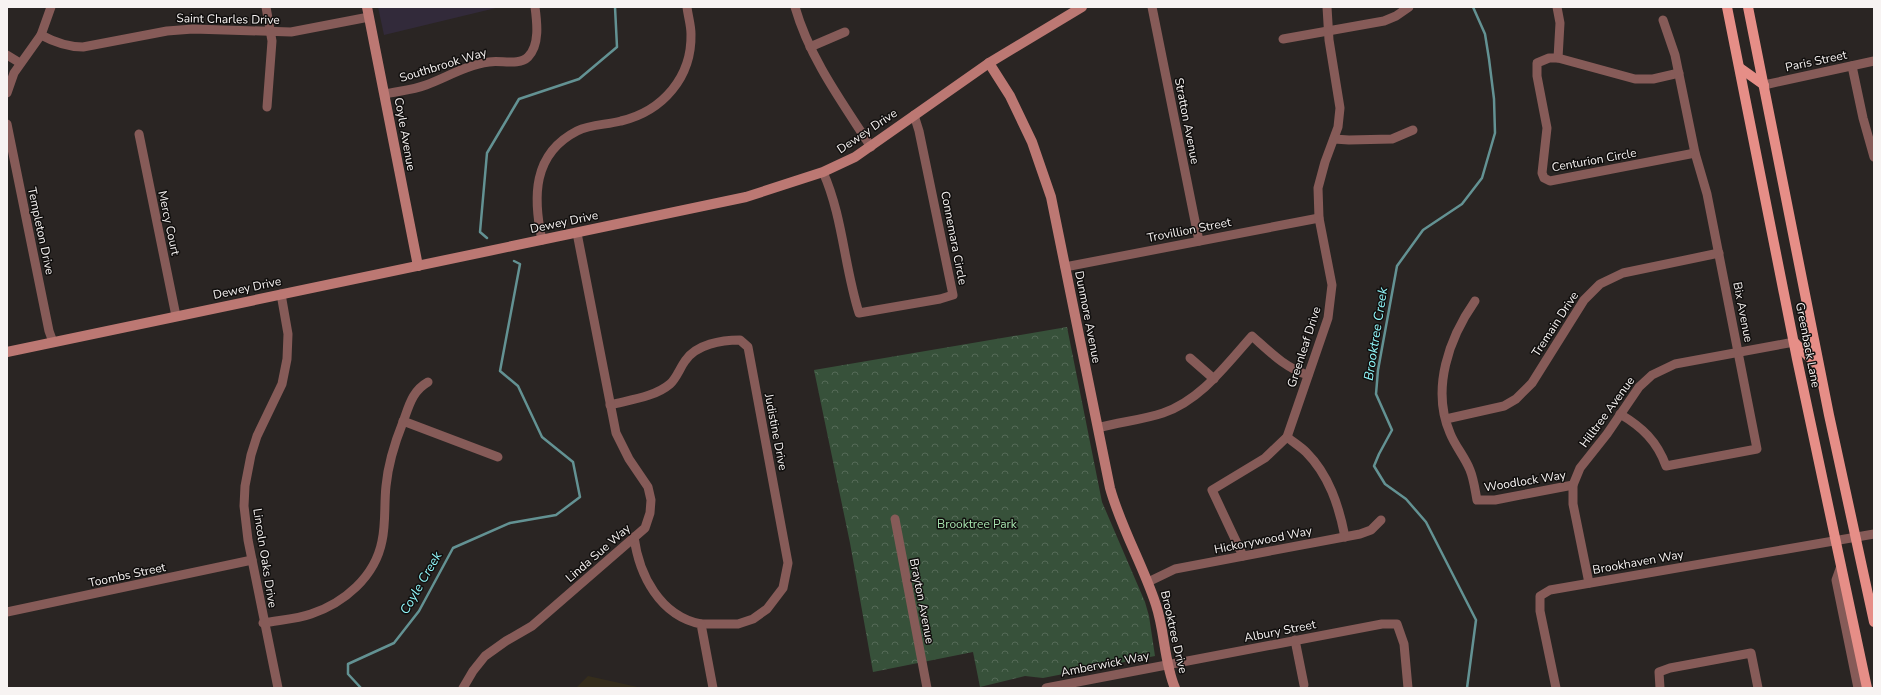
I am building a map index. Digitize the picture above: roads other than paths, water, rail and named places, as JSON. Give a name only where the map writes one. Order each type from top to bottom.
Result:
[{"type":"main road","name":"Dewey Drive","points":[[7,352],[746,197],[823,172],[871,147],[989,63],[1082,7]]},
{"type":"main road","name":"Greenback Lane","points":[[1728,7],[1794,342],[1867,688]]},
{"type":"main road","name":"Greenback Lane","points":[[1748,7],[1819,367],[1874,622]]},
{"type":"main road","name":"Coyle Avenue","points":[[368,12],[418,266]]},
{"type":"main road","name":"Dunmore Avenue","points":[[989,63],[1020,115],[1042,169],[1051,197],[1114,500],[1148,582]]},
{"type":"main road","points":[[1740,68],[1764,85]]},
{"type":"main road","points":[[1794,342],[1819,367]]},
{"type":"main road","name":"Brooktree Drive","points":[[1148,582],[1160,620],[1168,663],[1175,688]]},
{"type":"street","points":[[7,93],[11,79],[20,63],[41,35],[51,7]]},
{"type":"street","points":[[266,7],[271,33],[267,107]]},
{"type":"street","name":"Southbrook Way","points":[[385,94],[427,84],[478,64],[522,61],[532,51],[536,38],[537,25],[535,7]]},
{"type":"street","points":[[542,240],[537,216],[536,190],[542,170],[550,154],[576,131],[588,126],[622,121],[643,114],[670,94],[683,74],[690,48],[691,33],[687,7]]},
{"type":"street","points":[[795,7],[810,47],[832,90],[871,147]]},
{"type":"street","name":"Stratton Avenue","points":[[1152,7],[1199,241]]},
{"type":"street","name":"Greenleaf Drive","points":[[1242,556],[1212,490],[1265,458],[1287,437],[1328,318],[1332,285],[1318,218],[1318,188],[1320,177],[1338,127],[1340,108],[1328,31],[1327,7]]},
{"type":"street","points":[[1282,39],[1384,21],[1409,7]]},
{"type":"street","points":[[1557,7],[1560,23],[1558,58]]},
{"type":"street","name":"Saint Charles Drive","points":[[41,35],[51,41],[74,47],[83,47],[166,31],[193,29],[271,33],[291,32],[368,12]]},
{"type":"street","name":"Bix Avenue","points":[[1620,414],[1648,433],[1656,444],[1666,466],[1757,449],[1707,194],[1695,154],[1679,73],[1669,34],[1663,20]]},
{"type":"street","points":[[810,47],[846,32]]},
{"type":"street","points":[[7,55],[20,63]]},
{"type":"street","name":"Centurion Circle","points":[[1679,73],[1653,79],[1635,79],[1558,58],[1549,58],[1537,63],[1537,76],[1547,128],[1547,143],[1542,168],[1544,178],[1550,181],[1562,180],[1695,154]]},
{"type":"street","name":"Paris Street","points":[[1764,85],[1874,61]]},
{"type":"street","points":[[1852,66],[1863,118],[1874,157]]},
{"type":"street","name":"Connemara Circle","points":[[823,172],[837,210],[854,297],[859,313],[940,299],[953,295],[919,131],[914,115]]},
{"type":"street","name":"Templeton Drive","points":[[7,124],[49,331],[53,342]]},
{"type":"street","points":[[1334,139],[1392,139],[1413,130]]},
{"type":"street","name":"Mercy Court","points":[[139,134],[176,316]]},
{"type":"street","name":"Trovillion Street","points":[[1065,267],[1318,218]]},
{"type":"street","name":"Linda Sue Way","points":[[463,688],[473,671],[485,656],[537,622],[645,528],[650,513],[651,500],[648,487],[622,447],[616,433],[577,233]]},
{"type":"street","name":"Tremain Drive","points":[[1446,419],[1504,406],[1516,399],[1532,383],[1584,300],[1600,284],[1622,273],[1719,253]]},
{"type":"street","name":"Lincoln Oaks Drive","points":[[278,688],[263,623],[246,526],[245,486],[250,454],[256,436],[277,396],[285,372],[288,353],[288,334],[281,294]]},
{"type":"street","name":"Woodlock Way","points":[[1475,301],[1466,314],[1451,346],[1443,374],[1442,403],[1449,432],[1470,470],[1477,500],[1495,500],[1573,485]]},
{"type":"street","points":[[1098,428],[1164,413],[1193,398],[1214,379],[1252,336],[1278,360],[1289,367],[1308,375]]},
{"type":"street","name":"Judistine Drive","points":[[610,405],[660,391],[671,383],[686,358],[706,345],[730,340],[740,340],[748,347],[788,563],[783,588],[767,609],[754,619],[738,624],[701,624]]},
{"type":"street","name":"Hilltree Avenue","points":[[1589,583],[1573,504],[1573,485],[1580,468],[1607,434],[1646,380],[1664,368],[1675,364],[1794,342]]},
{"type":"street","points":[[1190,358],[1214,379]]},
{"type":"street","points":[[263,623],[311,615],[340,602],[358,586],[371,568],[382,542],[386,485],[397,437],[412,397],[419,388],[428,382]]},
{"type":"street","points":[[403,421],[498,457]]},
{"type":"street","points":[[1287,437],[1306,452],[1328,483],[1338,506],[1345,536]]},
{"type":"street","name":"Brayton Avenue","points":[[894,519],[927,688]]},
{"type":"street","name":"Hickorywood Way","points":[[1148,582],[1174,569],[1365,532],[1381,520]]},
{"type":"street","name":"Brookhaven Way","points":[[1556,688],[1540,611],[1540,596],[1550,590],[1855,536],[1874,534]]},
{"type":"street","points":[[634,537],[642,572],[656,594],[670,608],[681,616],[701,624],[713,688]]},
{"type":"street","name":"Toombs Street","points":[[7,612],[252,560]]},
{"type":"street","points":[[1841,566],[1836,580],[1858,688]]},
{"type":"street","name":"Albury Street","points":[[1168,663],[1382,624],[1396,624],[1404,644],[1408,688]]},
{"type":"street","points":[[1295,640],[1304,685]]},
{"type":"street","points":[[1660,688],[1659,672],[1670,668],[1751,653],[1758,688]]},
{"type":"street","name":"Amberwick Way","points":[[1046,688],[1168,663]]},
{"type":"waterway","name":"Coyle Creek","points":[[487,238],[480,232],[487,153],[519,99],[579,79],[617,47],[615,7]]},
{"type":"waterway","name":"Brooktree Creek","points":[[1467,688],[1476,620],[1426,522],[1406,499],[1385,484],[1374,466],[1392,430],[1376,394],[1378,370],[1397,266],[1423,230],[1462,204],[1482,178],[1495,133],[1494,99],[1485,34],[1473,7]]},
{"type":"waterway","name":"Coyle Creek","points":[[361,688],[348,674],[348,664],[394,643],[419,611],[453,548],[510,523],[556,515],[580,497],[573,462],[542,437],[518,386],[500,371],[520,264],[514,261]]},
{"type":"park label","name":"Brooktree Park","points":[[977,524]]}]
